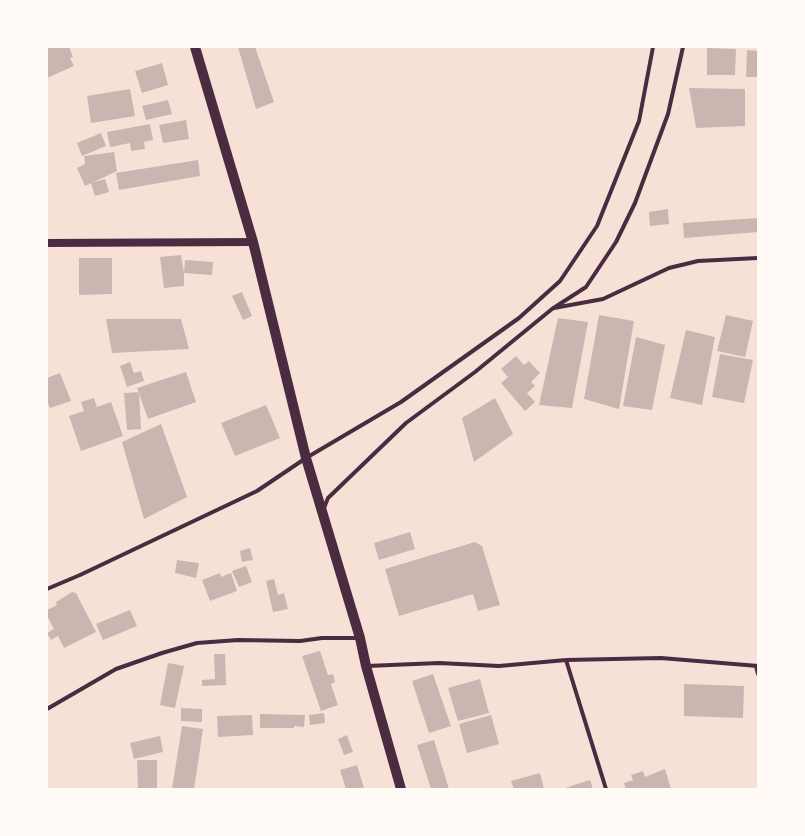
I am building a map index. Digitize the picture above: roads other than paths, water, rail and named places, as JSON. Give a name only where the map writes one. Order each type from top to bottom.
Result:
[{"type":"main road","points":[[195,47],[253,242],[306,458],[360,638],[401,789]]},
{"type":"main road","points":[[47,243],[253,242]]},
{"type":"street","points":[[47,589],[257,491],[306,458],[401,402],[519,318],[560,281],[597,226],[639,121],[653,47]]},
{"type":"street","points":[[683,47],[668,114],[635,203],[616,242],[586,287],[552,309],[475,372],[406,423],[328,498],[324,508],[367,666],[439,663],[499,666],[566,660],[660,658],[757,666],[758,674]]},
{"type":"street","points":[[552,309],[603,299],[668,268],[690,262],[758,258]]},
{"type":"street","points":[[47,709],[116,669],[197,643],[238,640],[300,641],[322,638],[360,638]]},
{"type":"street","points":[[566,660],[606,789]]}]
